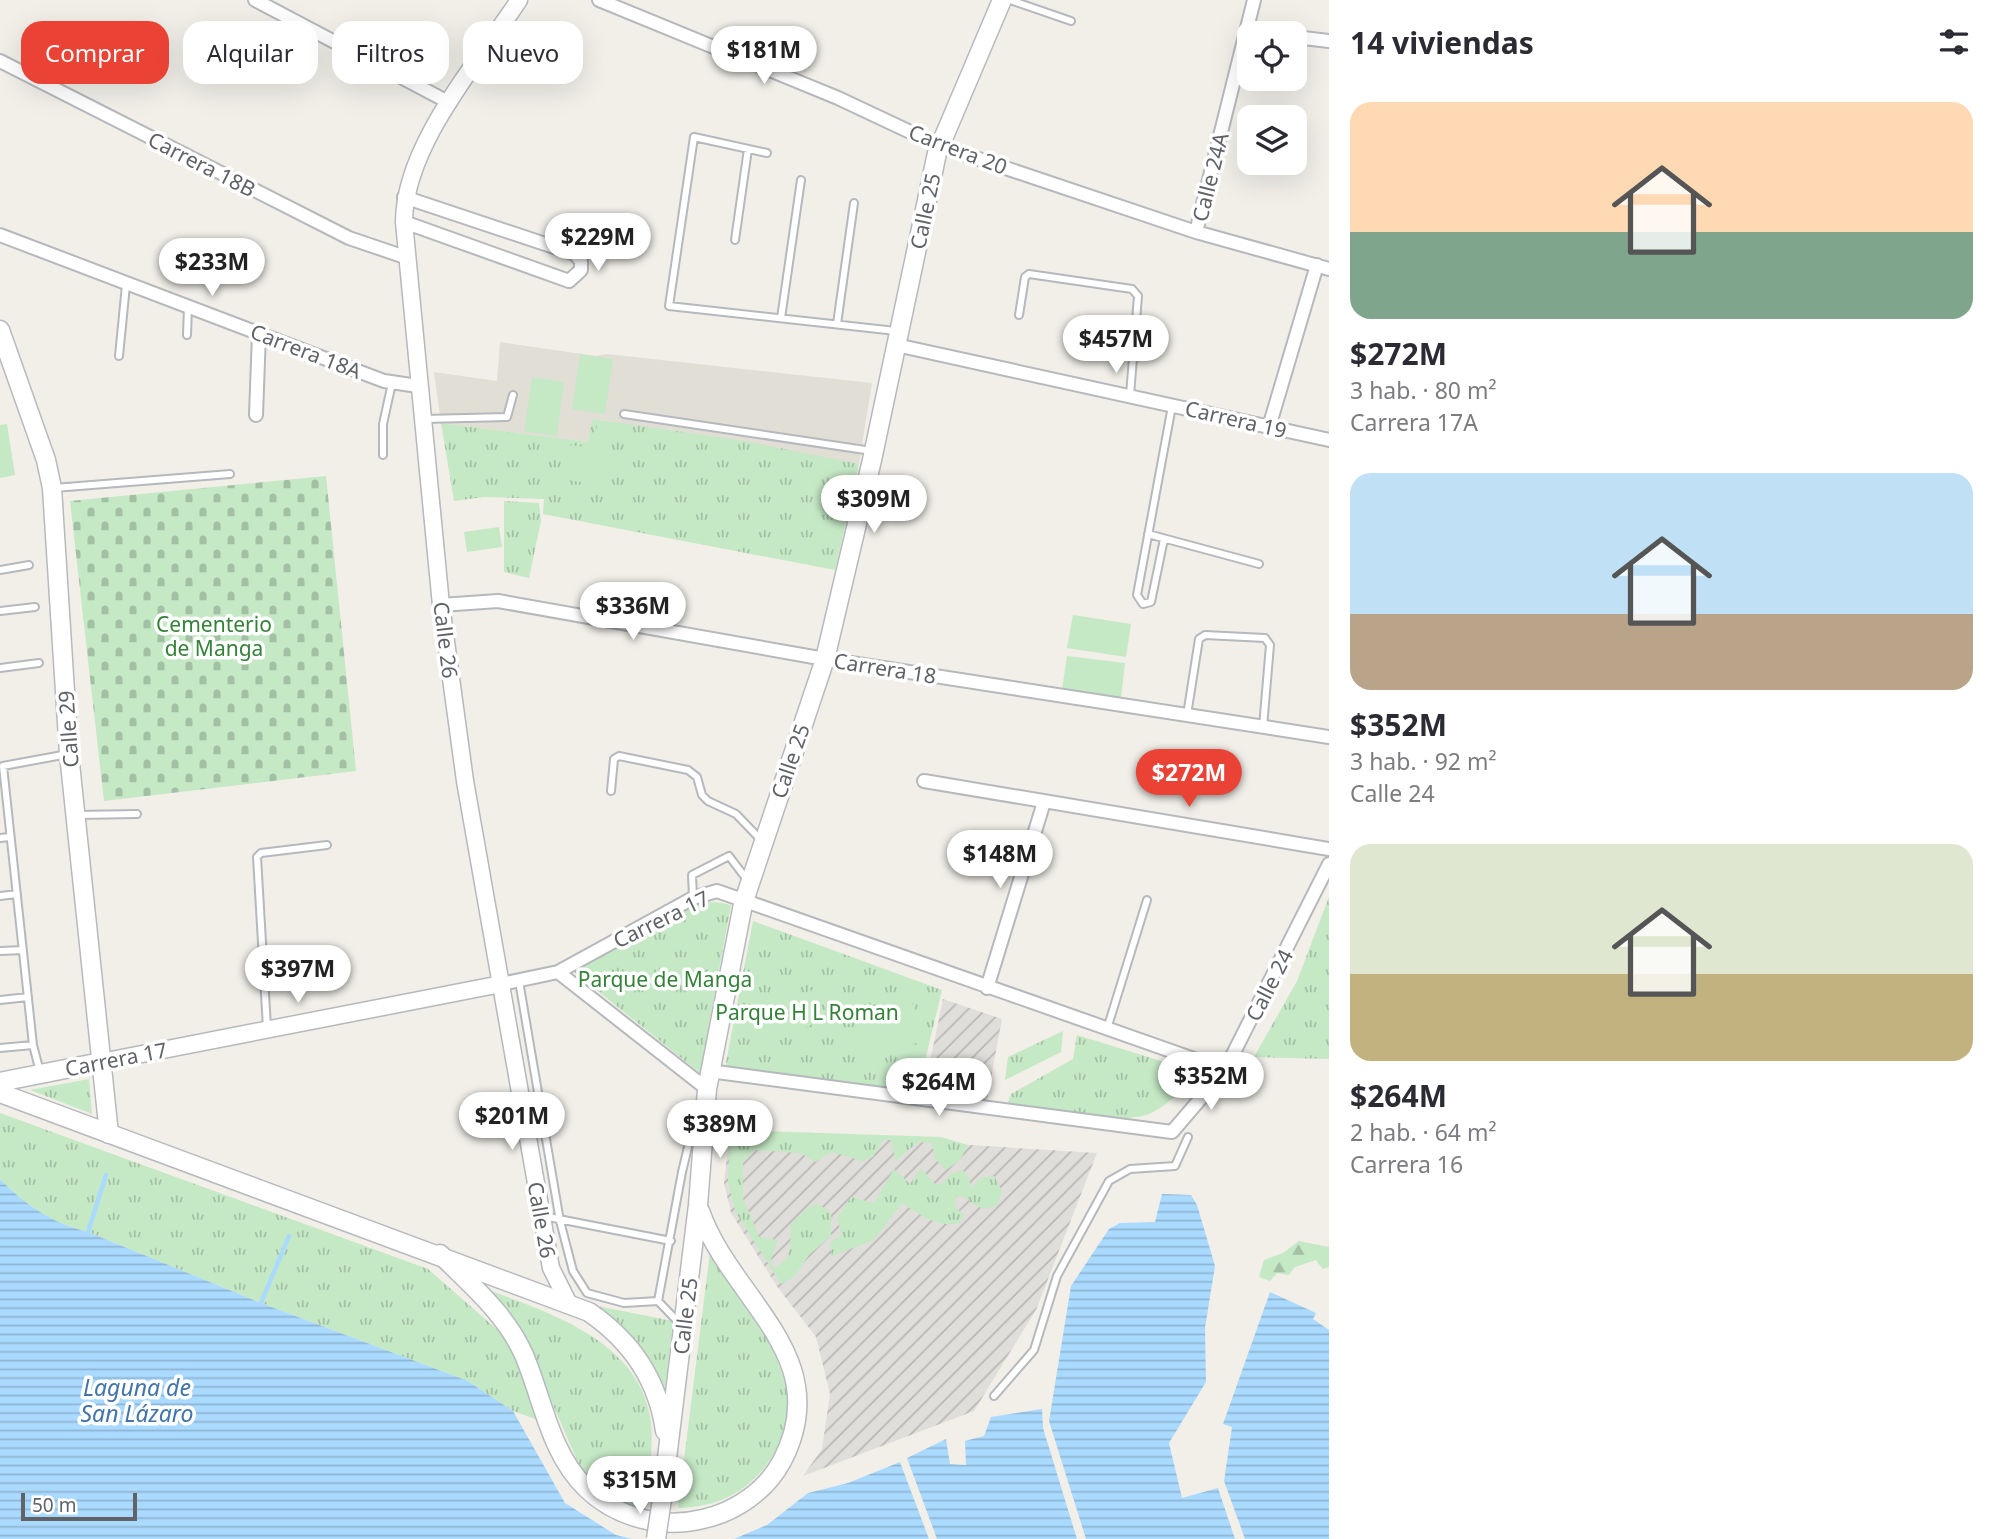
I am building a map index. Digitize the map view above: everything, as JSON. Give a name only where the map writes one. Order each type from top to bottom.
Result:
[{"type":"main road","name":"Calle 25","points":[[656,1539],[684,1328],[709,1071],[744,901],[825,659],[874,451],[940,146],[1002,0]]},
{"type":"main road","name":"Calle 29","points":[[0,330],[46,460],[52,488],[69,754],[109,1134]]},
{"type":"main road","name":"Carrera 17","points":[[0,1082],[101,1062]]},
{"type":"main road","points":[[0,1093],[568,1302],[608,1326],[639,1360],[659,1402],[667,1448]]},
{"type":"main road","points":[[440,1254],[496,1310],[511,1331],[523,1354],[562,1458],[587,1489],[614,1508],[633,1517],[668,1523],[691,1522],[734,1508],[765,1484],[788,1450],[797,1402],[789,1358],[777,1335],[715,1247],[698,1202]]},
{"type":"street","points":[[255,0],[450,103]]},
{"type":"street","name":"Calle 26","points":[[519,0],[450,103],[420,154],[404,197],[404,222],[418,386],[465,782],[551,1268],[568,1302]]},
{"type":"street","name":"Carrera 20","points":[[599,0],[838,98],[940,146],[1196,232],[1323,267]]},
{"type":"street","name":"Calle 24A","points":[[1250,21],[1254,0]]},
{"type":"street","points":[[1307,38],[1329,41]]},
{"type":"street","name":"Carrera 18B","points":[[0,61],[349,238],[408,258]]},
{"type":"street","name":"Calle 24A","points":[[1196,232],[1237,74]]},
{"type":"street","points":[[404,197],[575,254],[581,261],[581,270],[569,281],[404,222]]},
{"type":"street","name":"Carrera 18A","points":[[0,235],[126,285],[392,383],[418,386]]},
{"type":"street","points":[[1269,427],[1323,267]]},
{"type":"street","points":[[256,415],[259,333]]},
{"type":"street","name":"Carrera 19","points":[[897,338],[1329,440]]},
{"type":"street","name":"Carrera 18","points":[[442,606],[498,601],[825,659],[1329,737]]},
{"type":"street","points":[[924,781],[1329,849]]},
{"type":"street","points":[[987,988],[1044,802]]},
{"type":"street","name":"Calle 24","points":[[709,1071],[1172,1132],[1225,1070],[1329,864]]},
{"type":"street","name":"Carrera 17","points":[[101,1062],[558,972],[693,898],[717,891],[1225,1070]]},
{"type":"street","points":[[558,972],[707,1089]]},
{"type":"lane","points":[[1010,0],[1071,21]]},
{"type":"lane","points":[[767,153],[694,137],[669,306],[837,324],[897,338]]},
{"type":"lane","points":[[735,240],[748,149]]},
{"type":"lane","points":[[780,318],[801,180]]},
{"type":"lane","points":[[837,324],[854,203]]},
{"type":"lane","points":[[1019,315],[1025,277],[1029,274],[1132,289],[1138,296],[1130,395]]},
{"type":"lane","points":[[119,356],[126,285]]},
{"type":"lane","points":[[187,335],[188,307]]},
{"type":"lane","points":[[383,455],[383,424],[392,383]]},
{"type":"lane","points":[[422,419],[507,417],[513,395]]},
{"type":"lane","points":[[1164,539],[1151,602],[1143,604],[1137,595],[1172,405]]},
{"type":"lane","points":[[624,414],[874,451]]},
{"type":"lane","points":[[52,488],[230,474]]},
{"type":"lane","points":[[1148,534],[1259,564]]},
{"type":"lane","points":[[0,570],[29,565]]},
{"type":"lane","points":[[0,611],[35,607]]},
{"type":"lane","points":[[1187,715],[1199,639],[1205,635],[1265,638],[1270,645],[1264,727]]},
{"type":"lane","points":[[0,667],[39,663]]},
{"type":"lane","points":[[41,1074],[33,1045],[2,766],[69,754]]},
{"type":"lane","points":[[611,791],[614,759],[619,756],[688,770],[697,777],[702,795],[708,801],[736,814],[763,841]]},
{"type":"lane","points":[[75,815],[137,814]]},
{"type":"lane","points":[[0,838],[10,837]]},
{"type":"lane","points":[[267,1030],[257,857],[261,853],[327,845]]},
{"type":"lane","points":[[693,898],[692,875],[729,856],[750,883]]},
{"type":"lane","points":[[0,896],[18,894]]},
{"type":"lane","points":[[1107,1029],[1147,900]]},
{"type":"lane","points":[[0,951],[23,950]]},
{"type":"lane","points":[[519,981],[560,1221],[573,1271],[587,1293],[624,1303],[658,1301],[684,1328]]},
{"type":"lane","points":[[0,1000],[28,997]]},
{"type":"lane","points":[[0,1048],[33,1045]]},
{"type":"lane","points":[[658,1301],[693,1126],[704,1113]]},
{"type":"lane","points":[[994,1396],[1034,1350],[1057,1276],[1109,1181],[1130,1169],[1175,1166],[1188,1137]]},
{"type":"lane","points":[[678,1199],[698,1202]]},
{"type":"lane","points":[[542,1216],[671,1241]]},
{"type":"shaded area","points":[[500,342],[596,356],[607,354],[872,383],[859,464],[593,419],[588,442],[441,423],[434,372],[497,381]]},
{"type":"shaded area","points":[[943,999],[1002,1019],[986,1104],[924,1091]]},
{"type":"shaded area","points":[[730,1130],[1097,1153],[1036,1310],[974,1411],[803,1476],[822,1449],[830,1394],[816,1337],[776,1285],[731,1213],[724,1183]]},
{"type":"green space","points":[[580,354],[613,359],[605,414],[572,409]]},
{"type":"green space","points":[[532,377],[564,382],[557,436],[524,431]]},
{"type":"green space","points":[[592,419],[745,441],[859,464],[835,570],[543,514],[544,499],[484,497],[454,501],[441,423],[588,442]]},
{"type":"green space","points":[[7,424],[15,475],[0,478],[0,425]]},
{"type":"green space","points":[[597,425],[610,425],[600,485],[562,479],[565,445],[592,447]]},
{"type":"green space","name":"Cementerio de Manga","points":[[326,476],[356,771],[104,801],[70,501]]},
{"type":"green space","points":[[504,501],[539,503],[541,521],[529,578],[504,572]]},
{"type":"green space","points":[[499,527],[502,547],[467,552],[464,532]]},
{"type":"green space","points":[[1073,615],[1131,624],[1126,657],[1067,648]]},
{"type":"green space","points":[[1067,656],[1125,663],[1121,698],[1062,690]]},
{"type":"green space","points":[[1329,897],[1329,1059],[1254,1057],[1297,981]]},
{"type":"green space","name":"Parque de Manga","points":[[700,903],[731,905],[700,1073],[573,971]]},
{"type":"green space","name":"Parque H L Roman","points":[[753,921],[942,990],[917,1094],[725,1068]]},
{"type":"green space","points":[[811,990],[825,1018],[770,1045],[756,1017]]},
{"type":"green space","points":[[910,999],[929,1037],[873,1064],[855,1025]]},
{"type":"green space","points":[[1063,1031],[1061,1052],[1005,1080],[1008,1057]]},
{"type":"green space","points":[[1077,1035],[1177,1066],[1190,1075],[1188,1085],[1160,1108],[1135,1117],[1100,1118],[1007,1105],[1011,1094],[1073,1059]]},
{"type":"green space","points":[[89,1079],[92,1114],[30,1090]]},
{"type":"green space","points":[[0,1113],[428,1269],[508,1339],[529,1386],[538,1420],[513,1411],[468,1381],[261,1303],[63,1224],[41,1212],[0,1179]]},
{"type":"green space","points":[[730,1130],[941,1137],[968,1145],[960,1160],[946,1170],[935,1159],[932,1143],[918,1142],[896,1161],[891,1140],[883,1140],[873,1157],[862,1161],[832,1152],[816,1162],[800,1153],[754,1150],[743,1162],[743,1198],[759,1237],[778,1240],[770,1262],[774,1268],[788,1255],[791,1224],[805,1210],[817,1203],[831,1213],[831,1236],[809,1255],[794,1277],[781,1284],[735,1211],[728,1181]]},
{"type":"green space","points":[[921,1168],[935,1184],[942,1184],[951,1174],[963,1170],[969,1178],[971,1189],[980,1178],[994,1176],[1002,1191],[997,1206],[979,1207],[965,1197],[957,1196],[954,1206],[964,1215],[959,1223],[944,1224],[915,1212],[902,1203],[874,1240],[832,1256],[830,1243],[841,1235],[837,1218],[851,1197],[874,1203],[894,1169],[910,1184]]},
{"type":"green space","points":[[1299,1241],[1329,1247],[1329,1267],[1323,1269],[1316,1260],[1295,1267],[1289,1275],[1277,1273],[1270,1281],[1259,1277],[1264,1260],[1283,1253]]},
{"type":"green space","points":[[710,1252],[763,1330],[782,1373],[790,1418],[783,1439],[768,1463],[750,1482],[722,1500],[701,1506],[678,1508]]},
{"type":"green space","points":[[486,1289],[564,1320],[589,1334],[630,1370],[644,1394],[651,1422],[651,1456],[644,1513],[609,1498],[580,1467],[523,1336]]},
{"type":"green space","points":[[597,1306],[673,1321],[665,1388],[635,1339]]},
{"type":"water","name":"Laguna de San Lázaro","points":[[0,1179],[30,1205],[63,1224],[468,1381],[513,1411],[565,1503],[616,1535],[632,1539],[0,1539]]},
{"type":"water","points":[[1162,1194],[1191,1195],[1197,1205],[1215,1266],[1205,1328],[1206,1382],[1169,1443],[1182,1498],[1218,1488],[1235,1539],[1086,1539],[1049,1421],[1071,1286],[1109,1229],[1120,1223],[1155,1222]]},
{"type":"water","points":[[1270,1292],[1316,1313],[1313,1319],[1329,1330],[1329,1539],[1245,1539],[1224,1481],[1232,1427],[1223,1424]]},
{"type":"water","points":[[1042,1409],[1043,1428],[1077,1539],[937,1539],[907,1458],[946,1439],[950,1464],[966,1465],[965,1441],[984,1436],[991,1417]]},
{"type":"water","points":[[900,1462],[929,1539],[734,1539],[767,1525],[808,1493],[848,1483]]},
{"type":"waterway","points":[[88,1232],[106,1175]]},
{"type":"waterway","points":[[261,1303],[289,1236]]}]
